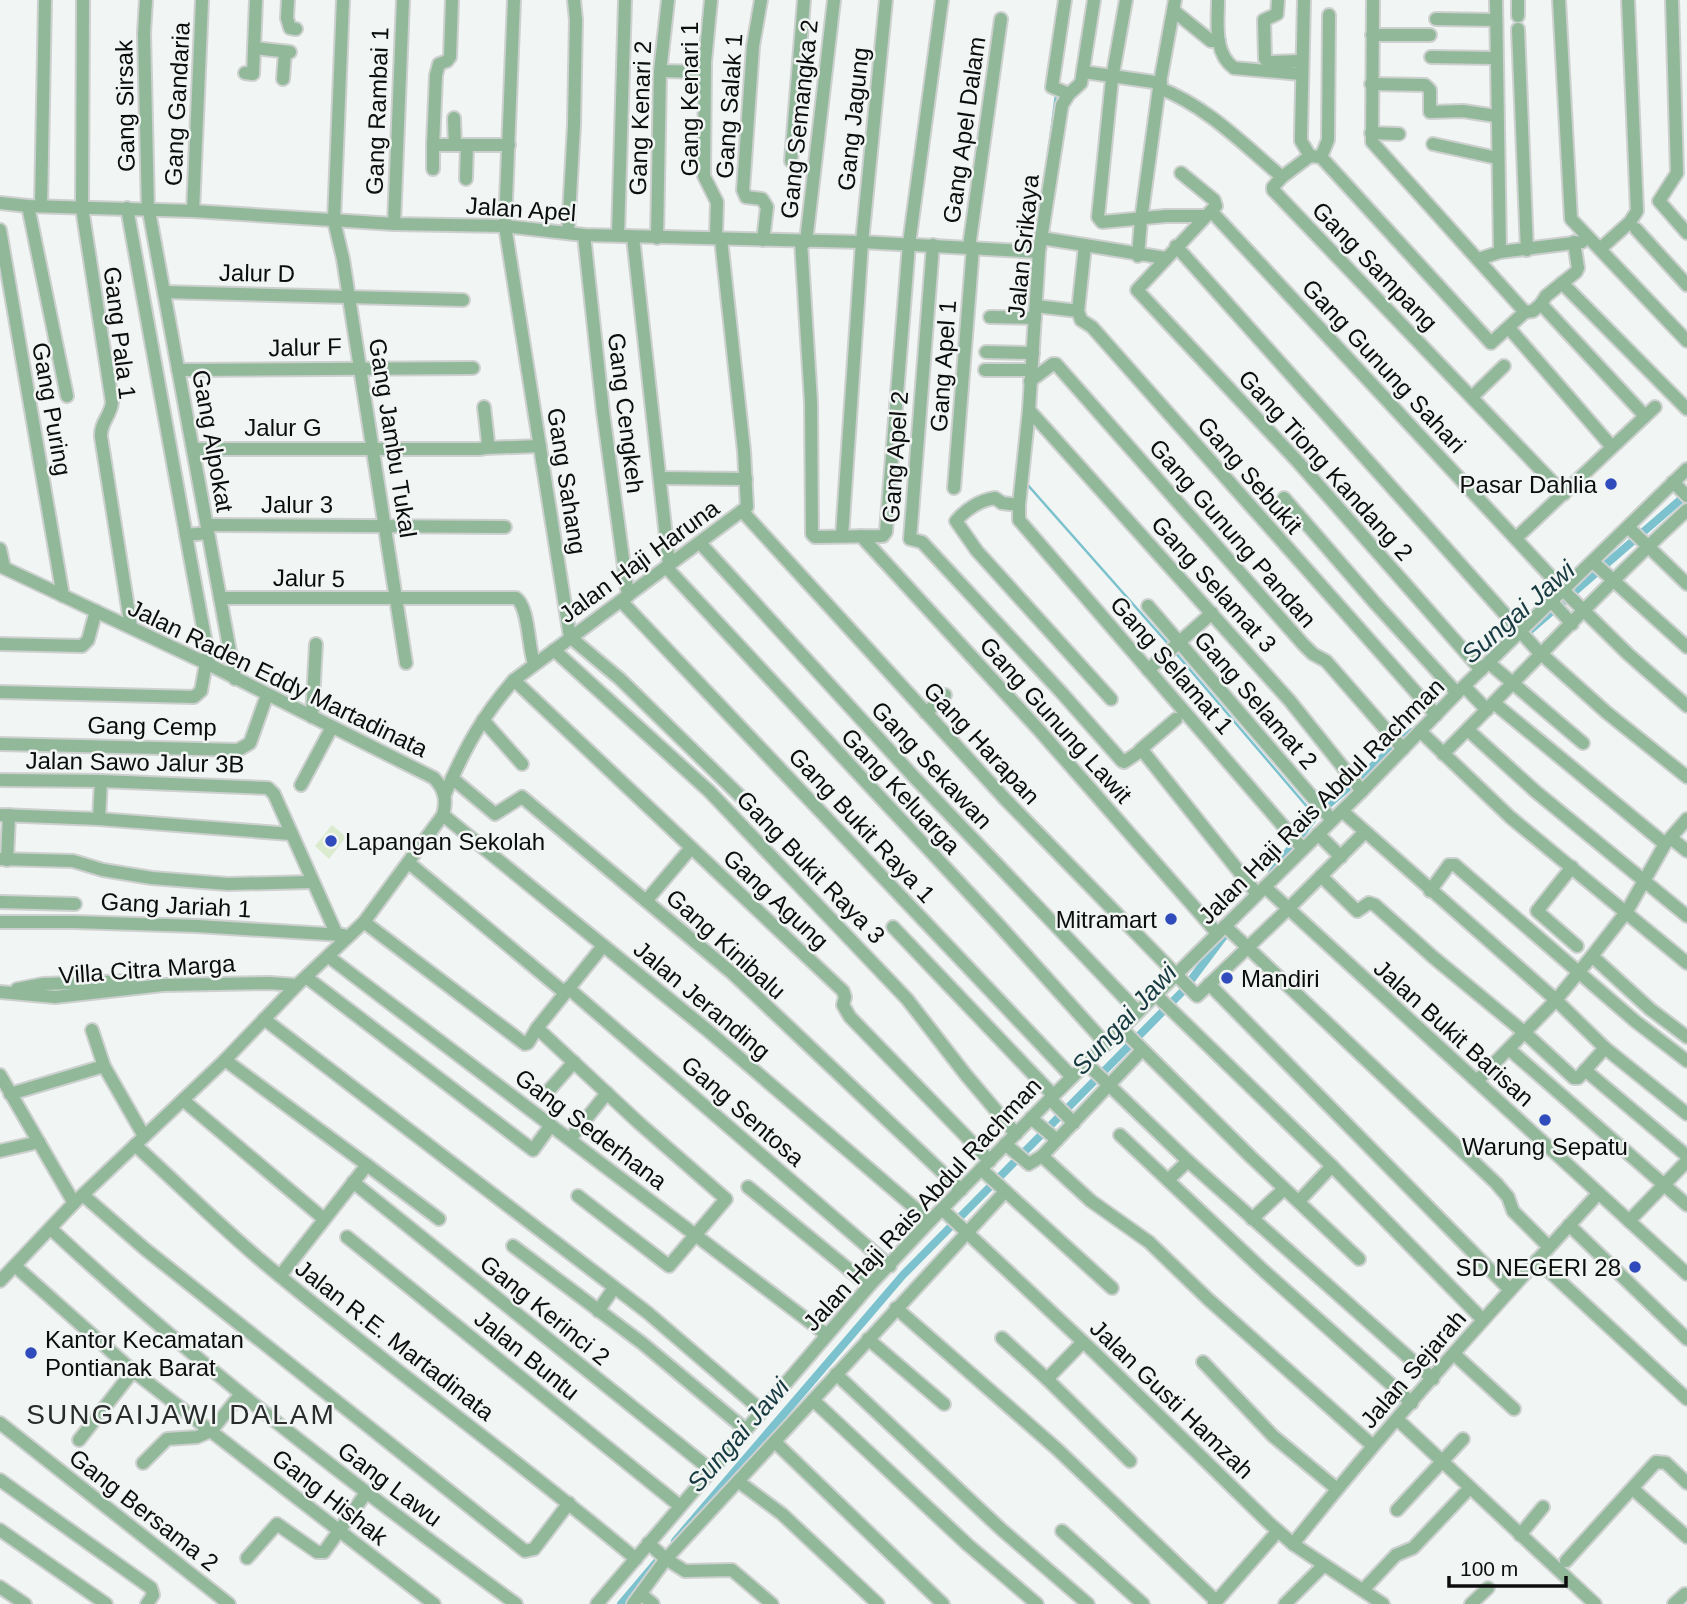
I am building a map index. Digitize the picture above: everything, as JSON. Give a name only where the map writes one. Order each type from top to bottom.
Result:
[{"type":"street","points":[[45,0],[35,206],[67,397]]},
{"type":"street","name":"Gang Pala 1","points":[[83,0],[82,208],[112,402],[109,414],[101,425],[100,437],[131,627]]},
{"type":"street","name":"Gang Sirsak","points":[[146,0],[144,33],[149,211]]},
{"type":"street","name":"Gang Gandaria","points":[[193,211],[202,0]]},
{"type":"street","points":[[245,73],[253,74],[256,0]]},
{"type":"street","points":[[288,0],[288,26],[296,29]]},
{"type":"street","name":"Gang Jambu Tukal","points":[[343,0],[334,220],[387,525],[407,663]]},
{"type":"street","name":"Gang Rambai 1","points":[[394,224],[403,0]]},
{"type":"street","points":[[433,169],[436,75],[439,64],[449,59],[452,0]]},
{"type":"street","name":"Gang Sahang","points":[[514,0],[505,226],[570,637]]},
{"type":"street","points":[[568,233],[574,125],[575,0]]},
{"type":"street","points":[[618,235],[625,0]]},
{"type":"street","name":"Gang Kenari 2","points":[[657,238],[661,71],[668,0]]},
{"type":"street","name":"Gang Kenari 1","points":[[711,0],[705,72],[704,176],[717,202],[719,239]]},
{"type":"street","name":"Gang Salak 1","points":[[761,0],[753,46],[743,190],[746,197],[762,199],[767,207],[763,240]]},
{"type":"street","points":[[791,161],[804,0]]},
{"type":"street","name":"Gang Semangka 2","points":[[834,0],[803,242],[811,402],[812,534],[815,537],[842,536]]},
{"type":"street","name":"Gang Jagung","points":[[842,536],[862,242],[886,0]]},
{"type":"street","points":[[842,536],[883,536],[886,532],[909,244],[942,0]]},
{"type":"street","points":[[1061,92],[1052,88],[1065,0]]},
{"type":"street","name":"Jalan Srikaya","points":[[1014,505],[1029,410],[1040,245],[1062,105],[1061,92],[1081,83],[1094,0]]},
{"type":"street","points":[[1126,0],[1113,75],[1098,217],[1102,222],[1208,214]]},
{"type":"street","points":[[1218,0],[1219,40],[1223,55],[1234,68],[1301,68]]},
{"type":"street","points":[[1278,0],[1277,14],[1264,19],[1265,59],[1301,68]]},
{"type":"street","points":[[1304,0],[1301,141],[1489,343],[1525,312],[1533,311],[1543,298],[1578,270],[1574,242]]},
{"type":"street","points":[[1373,0],[1372,142],[1525,312]]},
{"type":"street","points":[[1496,0],[1500,252]]},
{"type":"street","points":[[1518,0],[1527,250]]},
{"type":"street","points":[[1559,0],[1570,219],[1687,341]]},
{"type":"street","points":[[1479,258],[1500,252],[1574,242],[1595,245],[1630,222],[1637,211],[1628,0]]},
{"type":"street","points":[[1671,0],[1683,175],[1659,201],[1687,233]]},
{"type":"street","points":[[1174,5],[1211,41],[1219,40]]},
{"type":"street","points":[[1138,256],[1140,220],[1174,5]]},
{"type":"street","points":[[1084,72],[1160,85],[1198,106],[1282,177],[1316,157],[1328,140],[1329,15]]},
{"type":"street","name":"Gang Apel Dalam","points":[[971,247],[1001,19]]},
{"type":"street","points":[[1436,19],[1496,20]]},
{"type":"street","points":[[1372,35],[1430,35]]},
{"type":"street","points":[[254,48],[287,52],[283,79]]},
{"type":"street","points":[[1431,57],[1496,58]]},
{"type":"street","points":[[661,71],[705,72]]},
{"type":"street","points":[[1371,84],[1425,85],[1430,90],[1430,112],[1464,111],[1496,116]]},
{"type":"street","points":[[454,118],[466,179]]},
{"type":"street","points":[[1371,133],[1399,134]]},
{"type":"street","points":[[1433,144],[1497,158]]},
{"type":"street","points":[[433,145],[509,145]]},
{"type":"street","name":"Gang Gunung Sahari","points":[[1181,173],[1214,200],[1216,206],[1208,214],[1566,592],[1628,654],[1687,706]]},
{"type":"street","name":"Gang Sampang","points":[[1282,177],[1273,185],[1273,190],[1564,494]]},
{"type":"street","name":"Jalan Apel","points":[[0,203],[193,211],[394,224],[505,226],[584,235],[657,238],[971,247],[1085,246],[1165,258]]},
{"type":"street","points":[[0,692],[194,697],[201,691],[208,664],[127,208]]},
{"type":"street","name":"Gang Alpokat","points":[[149,211],[235,679]]},
{"type":"street","points":[[1165,258],[1208,214]]},
{"type":"street","name":"Gang Puring","points":[[0,229],[63,596]]},
{"type":"street","points":[[1636,229],[1687,285]]},
{"type":"street","name":"Gang Cengkeh","points":[[584,235],[625,599]]},
{"type":"street","points":[[633,237],[668,566]]},
{"type":"street","name":"Jalan Haji Haruna","points":[[445,794],[471,736],[514,680],[743,512],[748,503],[719,239]]},
{"type":"street","name":"Gang Apel 2","points":[[933,245],[910,539],[922,542],[1122,761],[1140,750]]},
{"type":"street","points":[[990,317],[1078,310],[1085,246]]},
{"type":"street","points":[[1176,246],[1539,653],[1606,712],[1687,777]]},
{"type":"street","name":"Gang Apel 1","points":[[954,488],[971,247]]},
{"type":"street","name":"Gang Tiong Kandang 2","points":[[1165,258],[1137,290],[1485,666],[1508,679],[1583,743]]},
{"type":"street","points":[[1562,283],[1687,409]]},
{"type":"street","name":"Jalur D","points":[[164,292],[463,300]]},
{"type":"street","points":[[1541,304],[1645,416]]},
{"type":"street","name":"Gang Sebukit","points":[[1078,310],[1081,320],[1092,327],[1436,715]]},
{"type":"street","points":[[1509,328],[1612,447]]},
{"type":"street","points":[[986,352],[1033,353]]},
{"type":"street","name":"Gang Gunung Pandan","points":[[1031,376],[1056,364],[1303,644],[1326,661],[1403,749]]},
{"type":"street","points":[[1472,397],[1504,366]]},
{"type":"street","name":"Jalur F","points":[[178,370],[473,368]]},
{"type":"street","points":[[985,370],[1031,376]]},
{"type":"street","points":[[484,407],[488,442],[485,448]]},
{"type":"street","points":[[1516,538],[1656,407]]},
{"type":"street","name":"Gang Selamat 3","points":[[1029,410],[1290,701],[1362,791]]},
{"type":"street","name":"Jalur G","points":[[193,449],[540,446]]},
{"type":"street","name":"Jalan Haji Rais Abdul Rachman","points":[[597,1604],[869,1286],[930,1221],[946,1211],[961,1190],[1009,1147],[1016,1134],[1035,1120],[1072,1077],[1088,1066],[1138,1012],[1179,979],[1300,851],[1320,837],[1341,816],[1362,791],[1485,666],[1523,636],[1631,530],[1680,489],[1687,469]]},
{"type":"street","points":[[660,478],[746,480]]},
{"type":"street","points":[[1014,505],[989,498],[957,519],[957,524],[1111,699]]},
{"type":"street","points":[[1284,498],[1376,603],[1464,690],[1668,841],[1687,851]]},
{"type":"street","name":"Gang Selamat 1","points":[[1014,505],[1023,525],[1300,851]]},
{"type":"street","points":[[1441,752],[1468,730],[1508,679],[1539,653],[1646,546],[1687,510]]},
{"type":"street","name":"Gang Harapan","points":[[743,512],[1006,800],[1179,979],[1196,994],[1209,984]]},
{"type":"street","name":"Jalur 3","points":[[186,536],[208,529],[387,525],[505,527]]},
{"type":"street","points":[[1631,530],[1687,584]]},
{"type":"street","name":"Gang Gunung Lawit","points":[[861,536],[1224,930],[1248,946],[1504,1192],[1513,1211],[1549,1247]]},
{"type":"street","name":"Gang Sekawan","points":[[699,542],[915,778],[1138,1012]]},
{"type":"street","points":[[0,549],[2,566]]},
{"type":"street","points":[[1595,565],[1687,647]]},
{"type":"street","name":"Jalan Raden Eddy Martadinata","points":[[2,566],[208,664],[434,778],[445,794]]},
{"type":"street","name":"Gang Keluarga","points":[[668,566],[1106,1044]]},
{"type":"street","name":"Jalur 5","points":[[220,598],[516,598],[523,607],[534,663]]},
{"type":"street","name":"Gang Bukit Raya 1","points":[[625,599],[1072,1077]]},
{"type":"street","name":"Gang Selamat 2","points":[[1147,606],[1341,816],[1362,830],[1556,1000],[1605,1048],[1687,1114]]},
{"type":"street","points":[[1555,606],[1570,622]]},
{"type":"street","points":[[0,645],[82,646],[88,640],[96,611]]},
{"type":"street","points":[[1148,670],[1212,613]]},
{"type":"street","points":[[570,637],[620,679],[740,796]]},
{"type":"street","points":[[312,717],[316,644]]},
{"type":"street","name":"Gang Bukit Raya 3","points":[[554,650],[709,791],[738,821],[907,999],[1016,1134]]},
{"type":"street","name":"Gang Agung","points":[[514,680],[842,991],[845,997],[843,1005],[850,1017],[986,1168],[1000,1191],[1112,1288]]},
{"type":"street","name":"Gang Cemp","points":[[0,744],[238,750],[250,743],[267,695]]},
{"type":"street","points":[[926,713],[945,695]]},
{"type":"street","points":[[1140,750],[1176,719]]},
{"type":"street","points":[[482,720],[522,764]]},
{"type":"street","points":[[301,785],[332,727]]},
{"type":"street","points":[[1468,730],[1535,791],[1687,916]]},
{"type":"street","points":[[1422,733],[1510,817],[1687,963]]},
{"type":"street","name":"Jalan Bukit Barisan","points":[[1140,750],[1264,891],[1285,907],[1687,1274]]},
{"type":"street","name":"Gang Kinibalu","points":[[452,778],[495,814],[522,797],[732,973],[961,1190]]},
{"type":"street","name":"Jalan Sawo Jalur 3B","points":[[0,780],[101,780],[268,788],[274,794],[291,834]]},
{"type":"street","points":[[99,819],[101,780]]},
{"type":"street","points":[[0,1281],[79,1199],[329,957],[344,935],[364,922],[443,815],[445,794]]},
{"type":"street","points":[[312,882],[228,884],[152,878],[103,870],[73,860],[4,860],[4,815],[99,819],[291,834],[312,882],[344,935]]},
{"type":"street","name":"Jalan Jeranding","points":[[443,815],[706,1029],[930,1221]]},
{"type":"street","points":[[1477,1081],[1556,1000],[1580,971],[1627,911],[1668,841],[1687,819]]},
{"type":"street","points":[[1362,830],[1321,876],[1285,907],[1209,984],[1510,1290]]},
{"type":"street","points":[[1320,837],[1338,854]]},
{"type":"street","points":[[646,901],[691,848]]},
{"type":"street","name":"Gang Sentosa","points":[[409,863],[567,990],[890,1266]]},
{"type":"street","points":[[1430,891],[1452,863],[1635,1021],[1687,1061]]},
{"type":"street","points":[[1572,867],[1537,911],[1577,946]]},
{"type":"street","points":[[1321,876],[1357,911],[1369,902],[1375,905],[1574,1078],[1605,1048]]},
{"type":"street","points":[[0,902],[75,904]]},
{"type":"street","name":"Gang Jariah 1","points":[[0,922],[183,926],[344,935]]},
{"type":"street","points":[[364,922],[525,1044],[603,946]]},
{"type":"street","points":[[893,927],[1072,1121]]},
{"type":"street","points":[[1592,956],[1650,1009],[1687,1037]]},
{"type":"street","name":"Gang Sederhana","points":[[329,957],[827,1335]]},
{"type":"street","points":[[302,981],[533,1150],[551,1125]]},
{"type":"street","name":"Villa Citra Marga","points":[[3,992],[302,981]]},
{"type":"street","points":[[1159,997],[1332,1166],[1483,1320]]},
{"type":"street","points":[[264,1019],[685,1342],[762,1410]]},
{"type":"street","points":[[537,1028],[725,1197],[697,1235],[669,1265],[578,1196]]},
{"type":"street","name":"Jalan R.E. Martadinata","points":[[92,1030],[104,1066],[140,1141],[280,1276],[408,1380],[569,1503],[636,1559]]},
{"type":"street","points":[[1123,1030],[1359,1259]]},
{"type":"street","points":[[1009,1147],[1032,1164],[1140,1049]]},
{"type":"street","points":[[1508,1049],[1687,1205]]},
{"type":"street","points":[[225,1060],[439,1219]]},
{"type":"street","points":[[550,1089],[573,1062]]},
{"type":"street","points":[[10,1094],[104,1066]]},
{"type":"street","points":[[1088,1066],[1252,1219],[1433,1378]]},
{"type":"street","points":[[1585,1070],[1687,1158],[1629,1221]]},
{"type":"street","points":[[0,1076],[38,1142],[79,1199],[524,1551],[534,1549],[569,1503]]},
{"type":"street","points":[[570,1139],[607,1093]]},
{"type":"street","points":[[184,1100],[324,1219]]},
{"type":"street","points":[[1035,1120],[1054,1138]]},
{"type":"street","points":[[1120,1135],[1265,1271],[1412,1403]]},
{"type":"street","points":[[0,1150],[38,1142]]},
{"type":"street","points":[[1042,1156],[1091,1201],[1149,1242],[1208,1299],[1373,1446]]},
{"type":"street","points":[[1168,1180],[1188,1161]]},
{"type":"street","points":[[280,1276],[368,1165]]},
{"type":"street","points":[[1299,1201],[1332,1166]]},
{"type":"street","name":"Gang Kerinci 2","points":[[353,1182],[711,1470]]},
{"type":"street","points":[[748,1187],[869,1286]]},
{"type":"street","points":[[1252,1219],[1284,1189]]},
{"type":"street","points":[[653,1604],[637,1599],[665,1559],[776,1443],[1000,1191]]},
{"type":"street","name":"Jalan Sejarah","points":[[1293,1544],[1373,1446],[1598,1194]]},
{"type":"street","name":"Jalan Gusti Hamzah","points":[[946,1211],[1278,1531],[1378,1603]]},
{"type":"street","points":[[1569,1225],[1687,1339]]},
{"type":"street","name":"Gang Lawu","points":[[51,1229],[135,1307],[241,1394],[366,1493],[516,1604]]},
{"type":"street","name":"Jalan Buntu","points":[[347,1237],[680,1506]]},
{"type":"street","points":[[513,1246],[642,1343],[746,1430]]},
{"type":"street","points":[[1537,1260],[1687,1399]]},
{"type":"street","name":"Gang Hishak","points":[[15,1266],[133,1371],[434,1604]]},
{"type":"street","points":[[598,1311],[614,1288]]},
{"type":"street","points":[[896,1308],[1057,1449],[1215,1603],[1278,1531]]},
{"type":"street","points":[[1002,1338],[1047,1378],[1130,1461]]},
{"type":"street","points":[[868,1339],[944,1404]]},
{"type":"street","points":[[1047,1378],[1083,1342]]},
{"type":"street","points":[[1454,1354],[1514,1409]]},
{"type":"street","points":[[1203,1362],[1273,1436],[1337,1489]]},
{"type":"street","points":[[79,1440],[133,1371]]},
{"type":"street","points":[[836,1374],[1002,1530],[1088,1604]]},
{"type":"street","points":[[143,1463],[167,1439],[201,1437],[211,1431],[241,1394]]},
{"type":"street","points":[[813,1401],[968,1545],[1037,1604]]},
{"type":"street","points":[[1398,1420],[1595,1604]]},
{"type":"street","name":"Gang Bersama 2","points":[[0,1423],[229,1604]]},
{"type":"street","points":[[1396,1510],[1463,1439]]},
{"type":"street","points":[[776,1443],[943,1604]]},
{"type":"street","points":[[1566,1561],[1660,1461],[1666,1463],[1687,1483]]},
{"type":"street","points":[[0,1480],[151,1588],[153,1595],[147,1604]]},
{"type":"street","points":[[739,1482],[782,1514],[878,1604]]},
{"type":"street","points":[[1633,1489],[1687,1537]]},
{"type":"street","points":[[247,1558],[277,1524],[322,1553],[327,1550],[338,1530],[366,1493]]},
{"type":"street","points":[[1363,1590],[1396,1555],[1413,1548],[1465,1493]]},
{"type":"street","points":[[1520,1535],[1543,1507]]},
{"type":"street","points":[[0,1530],[106,1604]]},
{"type":"street","points":[[1062,1531],[1143,1604]]},
{"type":"street","points":[[650,1545],[665,1559],[691,1572],[732,1570],[772,1604]]},
{"type":"street","points":[[1285,1604],[1324,1565]]},
{"type":"street","points":[[0,1587],[25,1604]]},
{"type":"street","points":[[1471,1604],[1488,1588]]},
{"type":"street","points":[[1674,1604],[1685,1594]]},
{"type":"green space","name":"Lapangan Sekolah","points":[[332,825],[346,837],[329,859],[315,846]]},
{"type":"waterway","points":[[1048,156],[1056,94]]},
{"type":"waterway","points":[[1026,483],[1170,646]]},
{"type":"waterway","name":"Sungai Jawi","points":[[1528,632],[1687,494]]},
{"type":"waterway","points":[[1174,651],[1315,816]]},
{"type":"waterway","name":"Sungai Jawi","points":[[1272,873],[1315,816],[1412,732]]},
{"type":"waterway","name":"Sungai Jawi","points":[[675,1541],[903,1275],[1182,992],[1230,928]]},
{"type":"waterway","name":"Sungai Jawi","points":[[621,1604],[660,1558]]},
{"type":"place","name":"Pasar Dahlia","points":[[1611,484]]},
{"type":"place","name":"Lapangan Sekolah","points":[[331,841]]},
{"type":"place","name":"Mitramart","points":[[1171,919]]},
{"type":"place","name":"Mandiri","points":[[1227,978]]},
{"type":"place","name":"Warung Sepatu","points":[[1545,1120]]},
{"type":"place","name":"SD NEGERI 28","points":[[1635,1267]]},
{"type":"place","name":"Kantor Kecamatan Pontianak Barat","points":[[31,1353]]},
{"type":"district","name":"SUNGAIJAWI DALAM","points":[[181,1414]]}]
